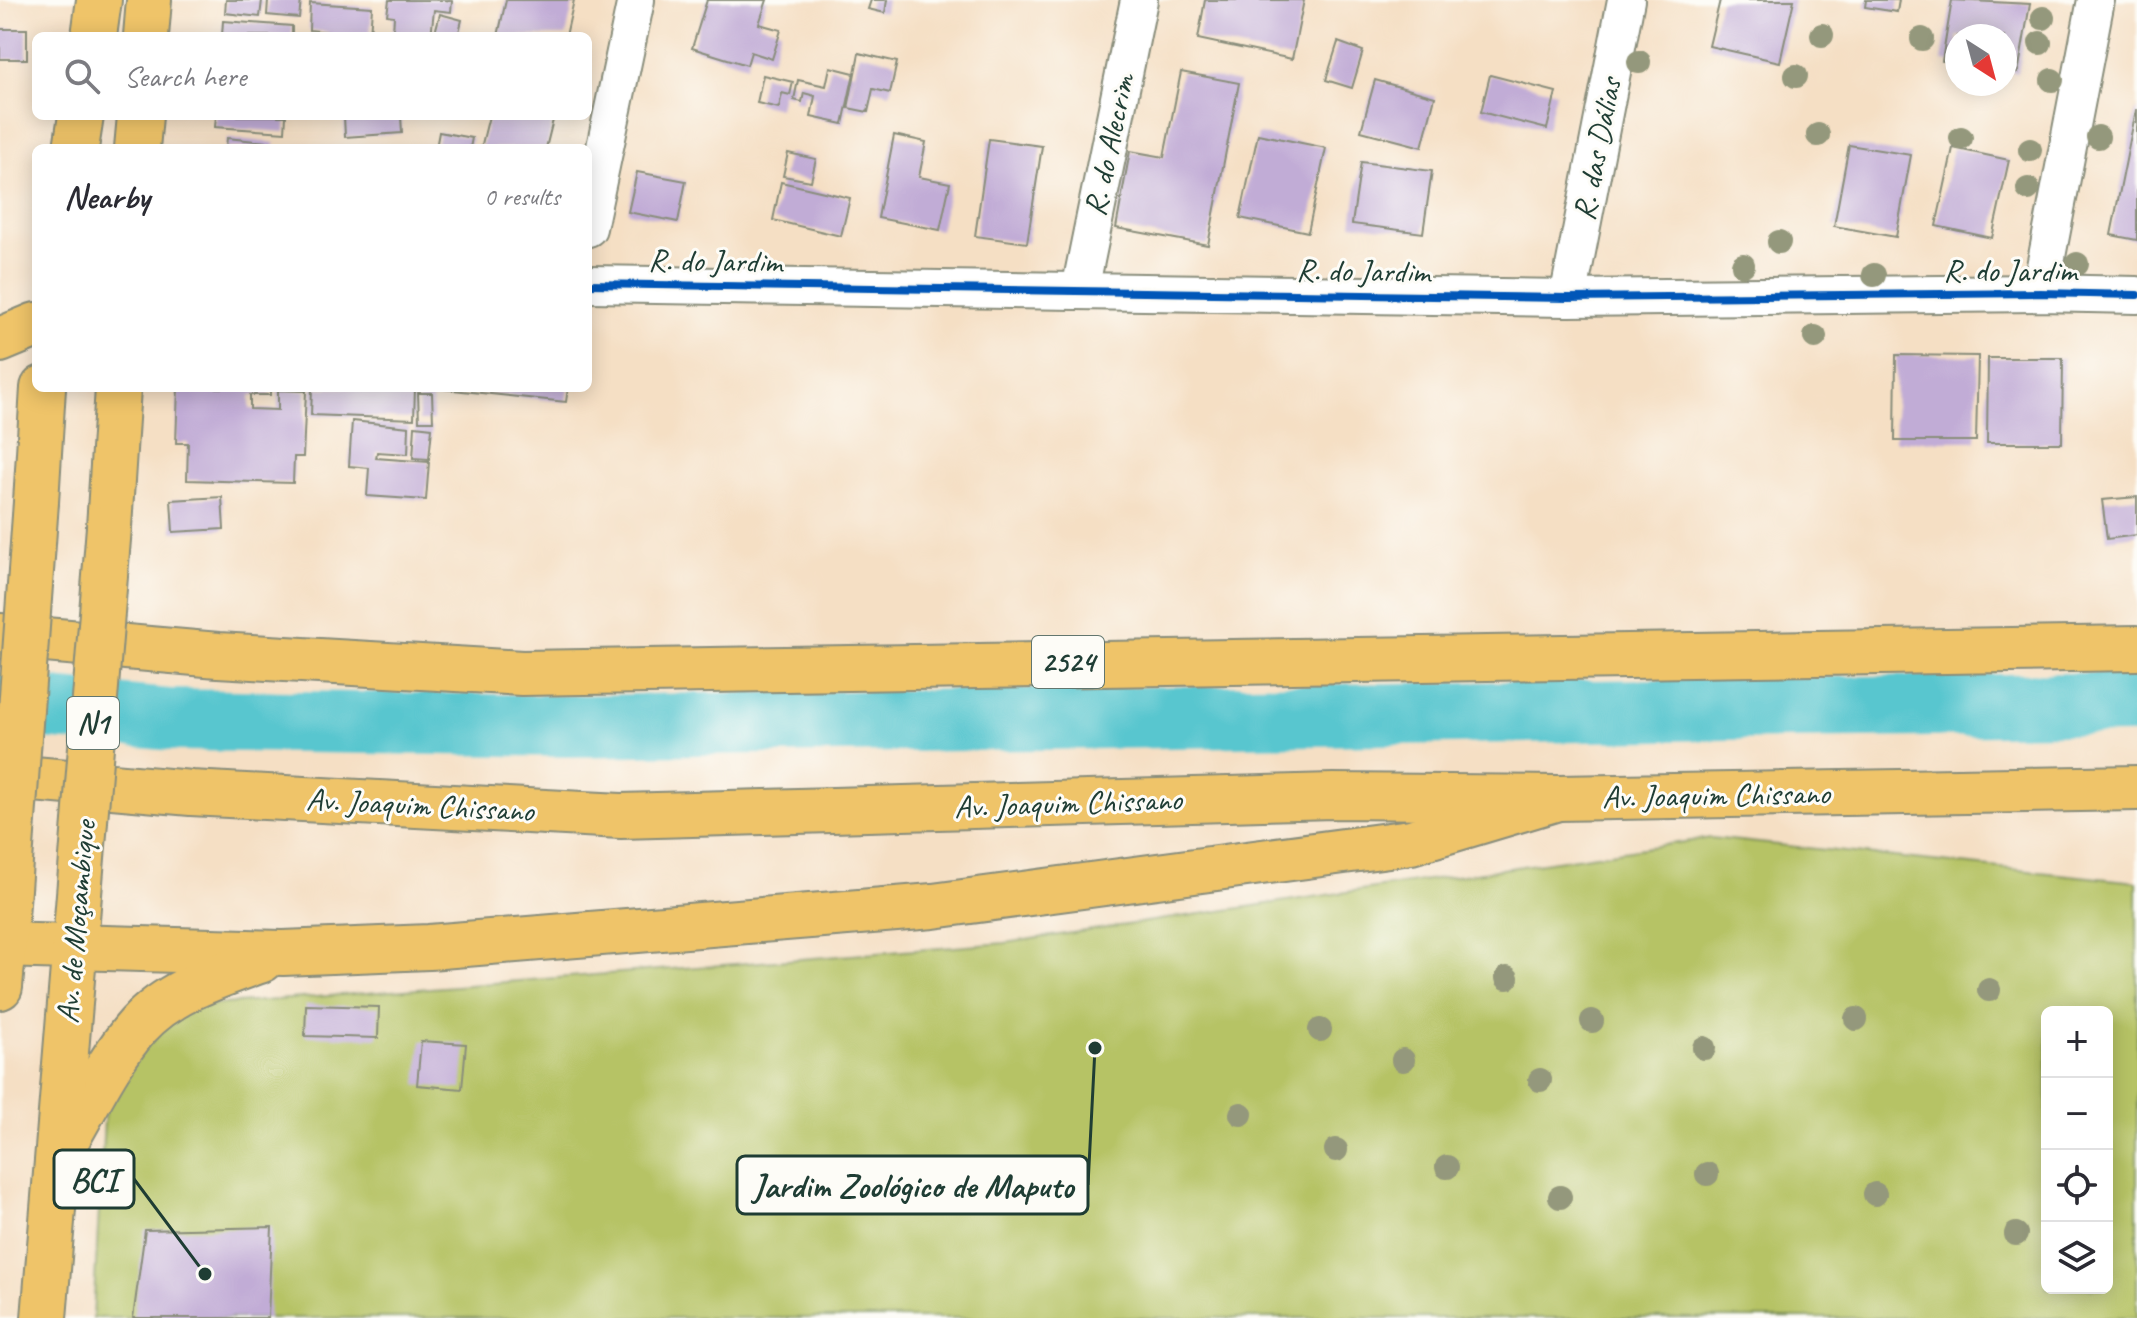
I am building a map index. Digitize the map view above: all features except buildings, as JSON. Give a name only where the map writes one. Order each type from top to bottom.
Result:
[{"type":"main road","points":[[95,32],[99,0]]},
{"type":"main road","points":[[146,32],[149,0]]},
{"type":"main road","points":[[77,144],[80,120]]},
{"type":"main road","points":[[137,144],[140,120]]},
{"type":"main road","points":[[0,340],[32,327]]},
{"type":"main road","name":"N1","points":[[3,949],[43,392]]},
{"type":"main road","name":"Av. de Moçambique","points":[[44,1318],[118,392]]},
{"type":"main road","name":"2524","points":[[0,636],[218,655],[522,673],[2137,648]]},
{"type":"main road","name":"Av. Joaquim Chissano","points":[[0,776],[191,793],[621,816],[1333,796],[1558,798],[2137,788]]},
{"type":"main road","points":[[3,949],[75,932],[283,953],[429,947],[933,906],[1411,842],[1558,798]]},
{"type":"main road","points":[[57,1156],[138,1026],[160,1006],[202,982],[283,953]]},
{"type":"street","points":[[592,209],[636,0]]},
{"type":"street","name":"R. do Alecrim","points":[[1080,290],[1139,0]]},
{"type":"street","name":"R. das Dálias","points":[[1568,298],[1626,0]]},
{"type":"street","points":[[2040,293],[2096,0]]},
{"type":"street","name":"R. do Jardim","points":[[592,284],[1568,298],[2040,293],[2137,295]]},
{"type":"green space","points":[[1711,838],[2137,882],[2137,1318],[93,1318],[106,1084],[186,1007],[1005,943]]},
{"type":"waterway","points":[[0,704],[171,720],[568,726],[2137,703]]},
{"type":"cycle path","points":[[592,284],[1568,298],[2040,293],[2137,295]]},
{"type":"place","name":"Jardim Zoológico de Maputo","points":[[1095,1048]]},
{"type":"place","name":"BCI","points":[[205,1274]]}]
